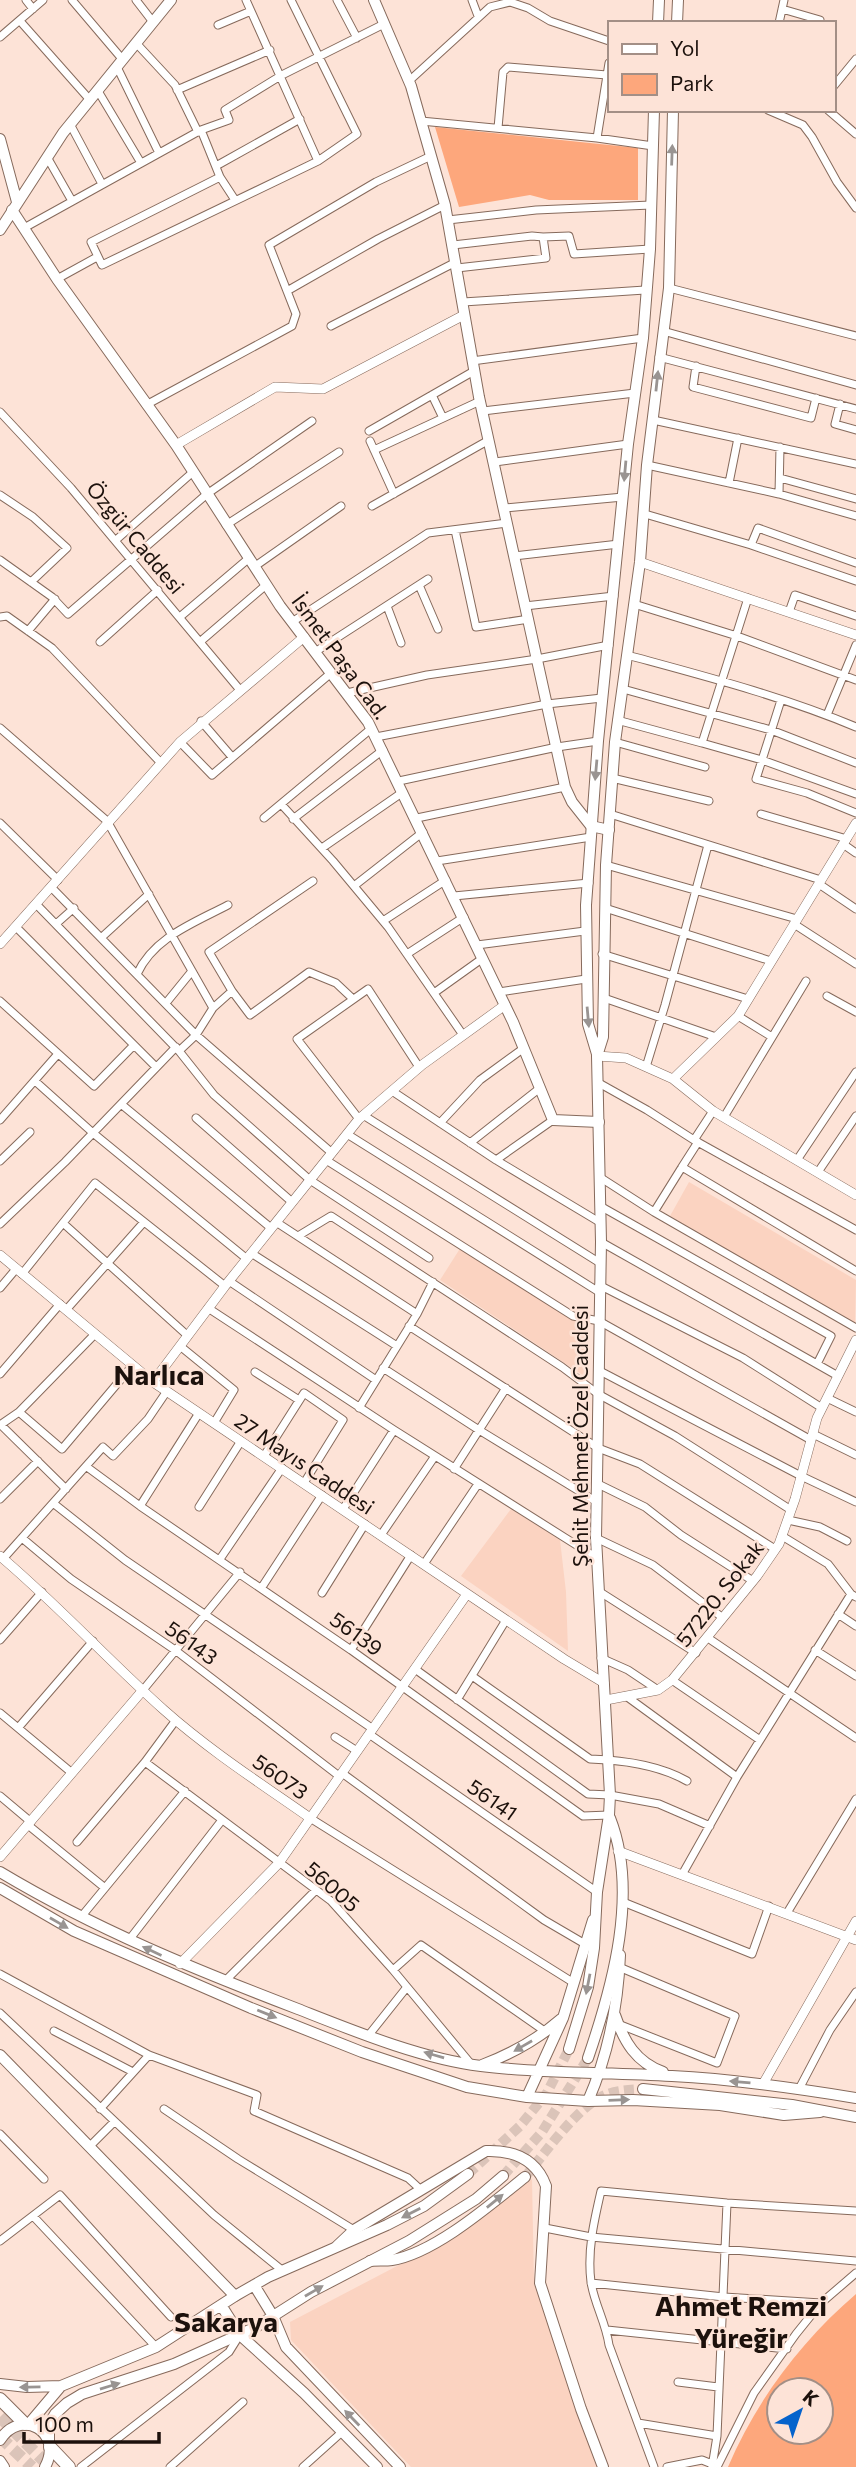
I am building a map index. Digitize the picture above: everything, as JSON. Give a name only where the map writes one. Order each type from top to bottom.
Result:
[{"type":"highway","points":[[0,2399],[26,2424]]},
{"type":"highway","points":[[50,2445],[69,2467]]},
{"type":"main road","points":[[0,230],[71,124],[171,0]]},
{"type":"main road","points":[[374,0],[409,81],[445,205],[481,406],[565,787],[591,832]]},
{"type":"main road","points":[[657,21],[659,0]]},
{"type":"main road","points":[[677,21],[678,0]]},
{"type":"main road","points":[[597,1056],[588,1024],[585,931],[592,810],[628,444],[643,338],[650,249],[654,112]]},
{"type":"main road","points":[[597,1056],[603,1037],[602,954],[617,720],[640,562],[647,465],[669,288],[673,112]]},
{"type":"main road","name":"İsmet Paşa Cad.","points":[[0,139],[14,206],[24,228],[57,279],[176,445],[266,585],[374,732],[505,1005],[553,1120]]},
{"type":"main road","points":[[579,811],[592,810],[610,814]]},
{"type":"main road","points":[[591,832],[609,830]]},
{"type":"main road","name":"Şehit Mehmet Özel Caddesi","points":[[597,1056],[601,1241],[596,1538],[609,1759],[609,1815]]},
{"type":"main road","points":[[553,1120],[599,1122]]},
{"type":"main road","points":[[588,2101],[600,2074],[616,2020],[620,1967],[622,1876],[617,1835],[609,1815]]},
{"type":"main road","points":[[569,2049],[588,1987],[594,1948],[597,1892],[609,1815]]},
{"type":"main road","points":[[0,1872],[55,1905],[180,1964],[368,2036],[475,2065],[538,2071],[673,2076],[855,2095]]},
{"type":"main road","points":[[600,1876],[606,1872],[615,1872],[622,1876]]},
{"type":"main road","points":[[0,1888],[74,1931],[240,2003],[362,2052],[467,2087],[527,2097],[708,2105],[784,2115],[820,2112]]},
{"type":"main road","points":[[527,2097],[563,2018],[595,1917]]},
{"type":"main road","points":[[588,2057],[607,1998],[621,1932]]},
{"type":"main road","points":[[475,2065],[508,2055],[546,2032],[563,2018]]},
{"type":"main road","points":[[616,2020],[627,2045],[636,2055],[653,2068],[673,2076]]},
{"type":"main road","points":[[0,2055],[235,2296]]},
{"type":"main road","points":[[467,2087],[475,2065]]},
{"type":"main road","points":[[643,2089],[792,2105],[856,2117]]},
{"type":"main road","points":[[337,2246],[354,2230],[486,2151],[504,2150],[518,2154],[530,2162],[542,2175],[546,2186],[540,2283],[572,2384],[603,2467]]},
{"type":"main road","points":[[0,2384],[27,2387],[61,2386],[156,2347],[254,2285],[424,2206],[468,2174]]},
{"type":"main road","points":[[45,2467],[49,2459],[49,2424],[67,2403],[82,2395],[174,2364],[240,2334],[311,2292],[409,2241],[476,2199],[503,2176]]},
{"type":"main road","points":[[370,2260],[393,2260],[429,2246],[481,2212],[525,2177]]},
{"type":"main road","points":[[254,2285],[273,2316],[286,2347],[400,2467]]},
{"type":"main road","points":[[221,2305],[240,2334],[377,2467]]},
{"type":"main road","points":[[0,2440],[10,2428],[26,2424],[61,2386]]},
{"type":"main road","points":[[26,2424],[40,2429],[50,2445]]},
{"type":"main road","points":[[0,2461],[4,2467]]},
{"type":"street","points":[[26,0],[33,9]]},
{"type":"street","points":[[0,37],[43,0]]},
{"type":"street","points":[[72,0],[120,64],[159,153]]},
{"type":"street","points":[[136,0],[153,22]]},
{"type":"street","points":[[246,0],[282,75],[318,161]]},
{"type":"street","points":[[220,177],[91,242],[102,265],[318,161],[357,134],[291,0]]},
{"type":"street","points":[[337,0],[357,38]]},
{"type":"street","points":[[472,0],[478,16]]},
{"type":"street","points":[[409,81],[478,16],[490,7],[510,2],[528,8],[550,21],[608,41]]},
{"type":"street","points":[[783,4],[820,21]]},
{"type":"street","points":[[218,25],[251,10]]},
{"type":"street","points":[[20,20],[90,100]]},
{"type":"street","points":[[24,228],[200,131],[229,120],[225,110],[282,75],[384,24]]},
{"type":"street","points":[[136,43],[177,90],[200,131],[220,177],[235,200]]},
{"type":"street","points":[[177,90],[270,50]]},
{"type":"street","points":[[835,85],[856,59]]},
{"type":"street","points":[[498,128],[503,72],[508,67],[607,75]]},
{"type":"street","points":[[597,138],[608,69]]},
{"type":"street","points":[[98,91],[141,163]]},
{"type":"street","points":[[773,112],[803,125],[837,182],[855,202]]},
{"type":"street","points":[[830,112],[856,134]]},
{"type":"street","points":[[216,166],[300,119]]},
{"type":"street","points":[[421,121],[653,146]]},
{"type":"street","points":[[71,124],[102,184]]},
{"type":"street","points":[[146,405],[292,326],[296,314],[269,246],[376,182],[431,156]]},
{"type":"street","points":[[47,157],[72,201]]},
{"type":"street","points":[[288,291],[378,239],[445,205]]},
{"type":"street","points":[[448,220],[536,210],[651,205]]},
{"type":"street","points":[[453,245],[532,236],[569,236],[574,254],[650,249]]},
{"type":"street","points":[[331,326],[457,265],[546,258],[543,237]]},
{"type":"street","points":[[57,279],[97,257]]},
{"type":"street","points":[[669,288],[856,336]]},
{"type":"street","points":[[464,302],[645,290]]},
{"type":"street","points":[[176,445],[275,387],[323,389],[464,315]]},
{"type":"street","points":[[663,331],[856,385]]},
{"type":"street","points":[[369,430],[432,395],[473,366],[643,338]]},
{"type":"street","points":[[659,357],[856,409]]},
{"type":"street","points":[[696,366],[693,387],[811,418],[816,398]]},
{"type":"street","points":[[374,450],[443,418],[481,406],[635,393]]},
{"type":"street","points":[[432,395],[443,418]]},
{"type":"street","points":[[840,404],[835,424],[856,430]]},
{"type":"street","name":"Özgür Caddesi","points":[[0,412],[116,540],[240,690]]},
{"type":"street","points":[[653,420],[856,464]]},
{"type":"street","points":[[0,560],[55,599],[68,614],[207,494],[312,421]]},
{"type":"street","points":[[729,483],[738,438]]},
{"type":"street","points":[[372,506],[490,439]]},
{"type":"street","points":[[370,441],[394,494]]},
{"type":"street","points":[[495,461],[628,444]]},
{"type":"street","points":[[779,494],[780,447]]},
{"type":"street","points":[[226,525],[339,452]]},
{"type":"street","points":[[647,465],[779,494],[856,516]]},
{"type":"street","points":[[116,540],[193,472]]},
{"type":"street","points":[[780,478],[856,499]]},
{"type":"street","points":[[0,495],[33,517],[67,548],[31,582]]},
{"type":"street","points":[[505,508],[623,497]]},
{"type":"street","points":[[181,616],[251,563],[341,506]]},
{"type":"street","points":[[645,514],[751,545],[856,581]]},
{"type":"street","points":[[292,622],[428,533],[508,523]]},
{"type":"street","points":[[751,545],[758,528],[855,560]]},
{"type":"street","points":[[456,530],[477,627],[528,620]]},
{"type":"street","points":[[514,556],[618,544]]},
{"type":"street","points":[[640,562],[856,635]]},
{"type":"street","points":[[315,652],[428,579]]},
{"type":"street","points":[[201,641],[266,585]]},
{"type":"street","points":[[419,585],[438,629]]},
{"type":"street","points":[[100,642],[158,590]]},
{"type":"street","points":[[789,612],[795,595],[856,616]]},
{"type":"street","points":[[525,606],[614,596]]},
{"type":"street","points":[[702,743],[748,598]]},
{"type":"street","points":[[28,631],[55,599]]},
{"type":"street","points":[[634,604],[737,636],[856,680]]},
{"type":"street","points":[[387,606],[401,643]]},
{"type":"street","points":[[0,617],[7,616],[52,649],[160,762]]},
{"type":"street","points":[[0,944],[180,741],[304,637]]},
{"type":"street","points":[[347,693],[427,675],[537,659],[608,645]]},
{"type":"street","points":[[827,715],[856,645]]},
{"type":"street","points":[[627,656],[723,681],[856,727]]},
{"type":"street","points":[[180,741],[212,775],[331,673]]},
{"type":"street","points":[[623,689],[771,730],[856,763]]},
{"type":"street","points":[[264,818],[374,732],[547,704],[602,698]]},
{"type":"street","points":[[781,700],[755,779],[807,793],[856,813]]},
{"type":"street","points":[[617,720],[762,760],[856,794]]},
{"type":"street","points":[[201,721],[232,757]]},
{"type":"street","points":[[0,728],[107,821],[213,1008]]},
{"type":"street","points":[[321,848],[401,787],[556,747],[598,741]]},
{"type":"street","points":[[615,742],[705,767]]},
{"type":"street","points":[[293,819],[383,750]]},
{"type":"street","points":[[612,778],[709,801]]},
{"type":"street","points":[[417,818],[565,787]]},
{"type":"street","points":[[281,804],[383,921],[463,1035]]},
{"type":"street","points":[[610,814],[820,882],[856,909]]},
{"type":"street","points":[[761,814],[845,842],[856,853]]},
{"type":"street","points":[[0,823],[74,908],[196,1035],[261,1089],[329,1157],[573,1315],[599,1321],[812,1437],[856,1455]]},
{"type":"street","points":[[673,1079],[738,1016],[855,826]]},
{"type":"street","points":[[354,886],[423,832]]},
{"type":"street","points":[[437,861],[591,832]]},
{"type":"street","points":[[646,1067],[708,845]]},
{"type":"street","points":[[606,865],[795,921],[856,964]]},
{"type":"street","points":[[383,921],[446,880]]},
{"type":"street","points":[[313,881],[209,952],[232,991],[250,1014],[309,972],[336,983],[353,999]]},
{"type":"street","points":[[454,896],[589,883]]},
{"type":"street","points":[[102,937],[149,894]]},
{"type":"street","points":[[36,904],[177,1049],[215,1095],[310,1180],[429,1258]]},
{"type":"street","points":[[137,974],[145,957],[155,946],[228,905]]},
{"type":"street","points":[[56,924],[74,908]]},
{"type":"street","points":[[605,908],[771,961]]},
{"type":"street","points":[[407,954],[464,917]]},
{"type":"street","points":[[16,927],[156,1068]]},
{"type":"street","points":[[477,945],[585,931]]},
{"type":"street","points":[[602,954],[748,999]]},
{"type":"street","points":[[434,993],[483,958]]},
{"type":"street","points":[[166,1003],[192,971]]},
{"type":"street","points":[[499,992],[586,979]]},
{"type":"street","points":[[724,1117],[806,981]]},
{"type":"street","points":[[419,1068],[368,989],[297,1040],[361,1117],[600,1263]]},
{"type":"street","points":[[0,1224],[156,1068],[196,1035],[213,1008],[232,991]]},
{"type":"street","points":[[827,996],[856,1012]]},
{"type":"street","points":[[604,998],[716,1037]]},
{"type":"street","points":[[0,1002],[94,1086],[134,1045]]},
{"type":"street","points":[[153,1382],[227,1283],[361,1117],[419,1068],[505,1005]]},
{"type":"street","points":[[738,1016],[772,1037]]},
{"type":"street","points":[[440,1123],[480,1080],[524,1048]]},
{"type":"street","points":[[0,1120],[57,1055]]},
{"type":"street","points":[[597,1056],[626,1058],[673,1079],[713,1111],[853,1193],[856,1182]]},
{"type":"street","points":[[797,1160],[856,1072]]},
{"type":"street","points":[[35,1081],[93,1133],[249,1256],[397,1346]]},
{"type":"street","points":[[597,1082],[696,1141],[856,1230]]},
{"type":"street","points":[[470,1143],[540,1088]]},
{"type":"street","points":[[392,1091],[496,1160],[601,1223]]},
{"type":"street","points":[[121,1104],[273,1225],[298,1236],[417,1314]]},
{"type":"street","points":[[654,1212],[713,1111]]},
{"type":"street","points":[[818,1172],[856,1116]]},
{"type":"street","points":[[196,1118],[292,1202]]},
{"type":"street","points":[[496,1160],[553,1120]]},
{"type":"street","points":[[0,1161],[30,1132]]},
{"type":"street","points":[[347,1134],[599,1288],[743,1358],[822,1408]]},
{"type":"street","points":[[682,1167],[856,1271]]},
{"type":"street","points":[[601,1178],[654,1212],[856,1328]]},
{"type":"street","points":[[0,1288],[63,1223],[95,1183],[227,1283],[376,1380]]},
{"type":"street","points":[[600,1206],[831,1336],[817,1364]]},
{"type":"street","points":[[298,1236],[331,1216],[562,1367],[598,1394],[675,1436],[791,1510]]},
{"type":"street","points":[[0,1374],[144,1222]]},
{"type":"street","points":[[63,1223],[188,1336]]},
{"type":"street","points":[[601,1241],[838,1376]]},
{"type":"street","name":"27 Mayıs Caddesi","points":[[0,1255],[153,1382],[604,1683]]},
{"type":"street","points":[[359,1408],[417,1314],[433,1282]]},
{"type":"street","points":[[208,1308],[435,1457],[597,1558]]},
{"type":"street","points":[[409,1326],[598,1448],[640,1465],[775,1549]]},
{"type":"street","points":[[66,1489],[0,1425],[19,1412],[95,1334]]},
{"type":"street","name":"57220. Sokak","points":[[606,1700],[658,1690],[672,1680],[753,1581],[782,1536],[822,1408],[856,1340]]},
{"type":"street","points":[[180,1346],[234,1390],[214,1423]]},
{"type":"street","points":[[19,1412],[62,1449],[133,1365]]},
{"type":"street","points":[[383,1368],[597,1502]]},
{"type":"street","points":[[598,1370],[856,1502]]},
{"type":"street","points":[[255,1372],[299,1400]]},
{"type":"street","points":[[454,1469],[506,1388]]},
{"type":"street","points":[[2,1557],[103,1447],[113,1455],[148,1419],[167,1391]]},
{"type":"street","points":[[264,1456],[304,1393],[343,1420],[304,1483]]},
{"type":"street","points":[[827,1398],[856,1412]]},
{"type":"street","points":[[140,1506],[200,1413]]},
{"type":"street","points":[[343,1510],[394,1430]]},
{"type":"street","points":[[199,1507],[241,1441]]},
{"type":"street","points":[[381,1535],[435,1457]]},
{"type":"street","points":[[0,1499],[38,1461]]},
{"type":"street","name":"56139","points":[[87,1467],[140,1506],[262,1587],[583,1816],[609,1815]]},
{"type":"street","points":[[220,1559],[282,1468]]},
{"type":"street","points":[[424,1564],[478,1484]]},
{"type":"street","points":[[598,1484],[645,1507],[681,1535],[753,1581]]},
{"type":"street","points":[[262,1587],[322,1495]]},
{"type":"street","name":"56141","points":[[53,1503],[125,1560],[597,1892]]},
{"type":"street","points":[[788,1520],[820,1527],[847,1541]]},
{"type":"street","points":[[322,1593],[365,1524]]},
{"type":"street","points":[[683,1873],[788,1692],[838,1614],[853,1596],[828,1564],[782,1536]]},
{"type":"street","name":"56143","points":[[22,1538],[71,1579],[176,1650],[341,1775],[544,1920],[585,1944]]},
{"type":"street","points":[[596,1538],[653,1565],[723,1618]]},
{"type":"street","points":[[351,1650],[411,1555]]},
{"type":"street","name":"56073","points":[[2,1557],[199,1740],[310,1818],[574,1983]]},
{"type":"street","points":[[0,1857],[240,1572]]},
{"type":"street","points":[[0,1640],[42,1592]]},
{"type":"street","points":[[600,1592],[696,1653]]},
{"type":"street","points":[[180,1964],[279,1863],[467,1594]]},
{"type":"street","points":[[838,1614],[856,1626]]},
{"type":"street","points":[[457,1700],[506,1620]]},
{"type":"street","points":[[708,1639],[856,1738]]},
{"type":"street","points":[[18,1728],[93,1641]]},
{"type":"street","points":[[816,1650],[856,1676]]},
{"type":"street","points":[[601,1658],[628,1670],[658,1690]]},
{"type":"street","points":[[415,1669],[588,1794],[659,1804],[710,1826]]},
{"type":"street","points":[[472,1676],[590,1759],[609,1759],[672,1772],[687,1781]]},
{"type":"street","points":[[672,1680],[760,1740]]},
{"type":"street","points":[[626,1696],[737,1777]]},
{"type":"street","points":[[0,1713],[72,1773]]},
{"type":"street","points":[[77,1843],[145,1762],[176,1720]]},
{"type":"street","points":[[335,1737],[357,1751]]},
{"type":"street","name":"56005","points":[[145,1762],[331,1901],[475,2065]]},
{"type":"street","points":[[81,1917],[185,1791]]},
{"type":"street","points":[[0,1796],[105,1888]]},
{"type":"street","points":[[787,1913],[856,1799]]},
{"type":"street","points":[[129,1940],[222,1820]]},
{"type":"street","points":[[618,1851],[683,1873],[851,1938]]},
{"type":"street","points":[[225,1981],[316,1890]]},
{"type":"street","points":[[623,1902],[752,1954],[769,1906]]},
{"type":"street","points":[[763,2084],[851,1938],[856,1921]]},
{"type":"street","points":[[393,1970],[421,1945],[546,2032]]},
{"type":"street","points":[[616,2020],[717,2063],[734,2016],[620,1967]]},
{"type":"street","points":[[0,1974],[149,2055],[257,2095],[254,2111],[408,2178],[421,2190]]},
{"type":"street","points":[[368,2036],[407,1987]]},
{"type":"street","points":[[799,2089],[830,2030],[856,1992]]},
{"type":"street","points":[[0,2013],[214,2215],[283,2271]]},
{"type":"street","points":[[54,2031],[134,2072]]},
{"type":"street","points":[[100,2109],[149,2055]]},
{"type":"street","points":[[164,2109],[238,2159],[354,2230]]},
{"type":"street","points":[[89,2147],[114,2122]]},
{"type":"street","points":[[0,2134],[44,2179]]},
{"type":"street","points":[[654,2467],[609,2345],[607,2330],[591,2283],[591,2238],[601,2191],[727,2203],[856,2211]]},
{"type":"street","points":[[0,2241],[60,2195],[171,2317]]},
{"type":"street","points":[[714,2466],[723,2341],[727,2203]]},
{"type":"street","points":[[33,2216],[156,2347]]},
{"type":"street","points":[[545,2228],[591,2238],[856,2261]]},
{"type":"street","points":[[714,2466],[754,2393],[821,2303],[856,2273]]},
{"type":"street","points":[[591,2283],[724,2297],[821,2303]]},
{"type":"street","points":[[607,2330],[787,2349]]},
{"type":"street","points":[[81,2467],[229,2352],[240,2334]]},
{"type":"street","points":[[678,2382],[718,2388]]},
{"type":"street","points":[[170,2467],[243,2402]]},
{"type":"street","points":[[638,2423],[717,2436]]},
{"type":"street","points":[[303,2467],[342,2432]]},
{"type":"street","points":[[667,2467],[702,2460],[714,2466]]},
{"type":"shaded area","points":[[689,1182],[856,1280],[855,1326],[670,1216]]},
{"type":"shaded area","points":[[461,1247],[584,1321],[584,1376],[440,1280]]},
{"type":"shaded area","points":[[511,1509],[560,1540],[566,1592],[568,1651],[461,1576]]},
{"type":"shaded area","points":[[532,2179],[534,2284],[598,2467],[411,2467],[291,2340],[290,2322],[464,2231]]},
{"type":"green space","points":[[435,127],[638,148],[638,200],[549,200],[530,195],[459,207]]},
{"type":"green space","points":[[856,2294],[856,2467],[728,2467],[765,2398],[765,2446],[835,2446],[835,2376],[780,2376],[817,2332]]},
{"type":"tunnel","points":[[468,2174],[520,2126],[547,2093],[569,2049]]},
{"type":"tunnel","points":[[503,2176],[542,2132],[588,2058]]},
{"type":"tunnel","points":[[525,2177],[562,2132],[594,2101],[614,2092],[643,2089]]},
{"type":"tunnel","points":[[0,2417],[50,2467]]},
{"type":"tunnel","points":[[0,2437],[32,2467]]},
{"type":"district","name":"Narlıca","points":[[159,1374]]},
{"type":"district","name":"Sakarya","points":[[226,2321]]},
{"type":"district","name":"Ahmet Remzi Yüreğir","points":[[741,2321]]}]
